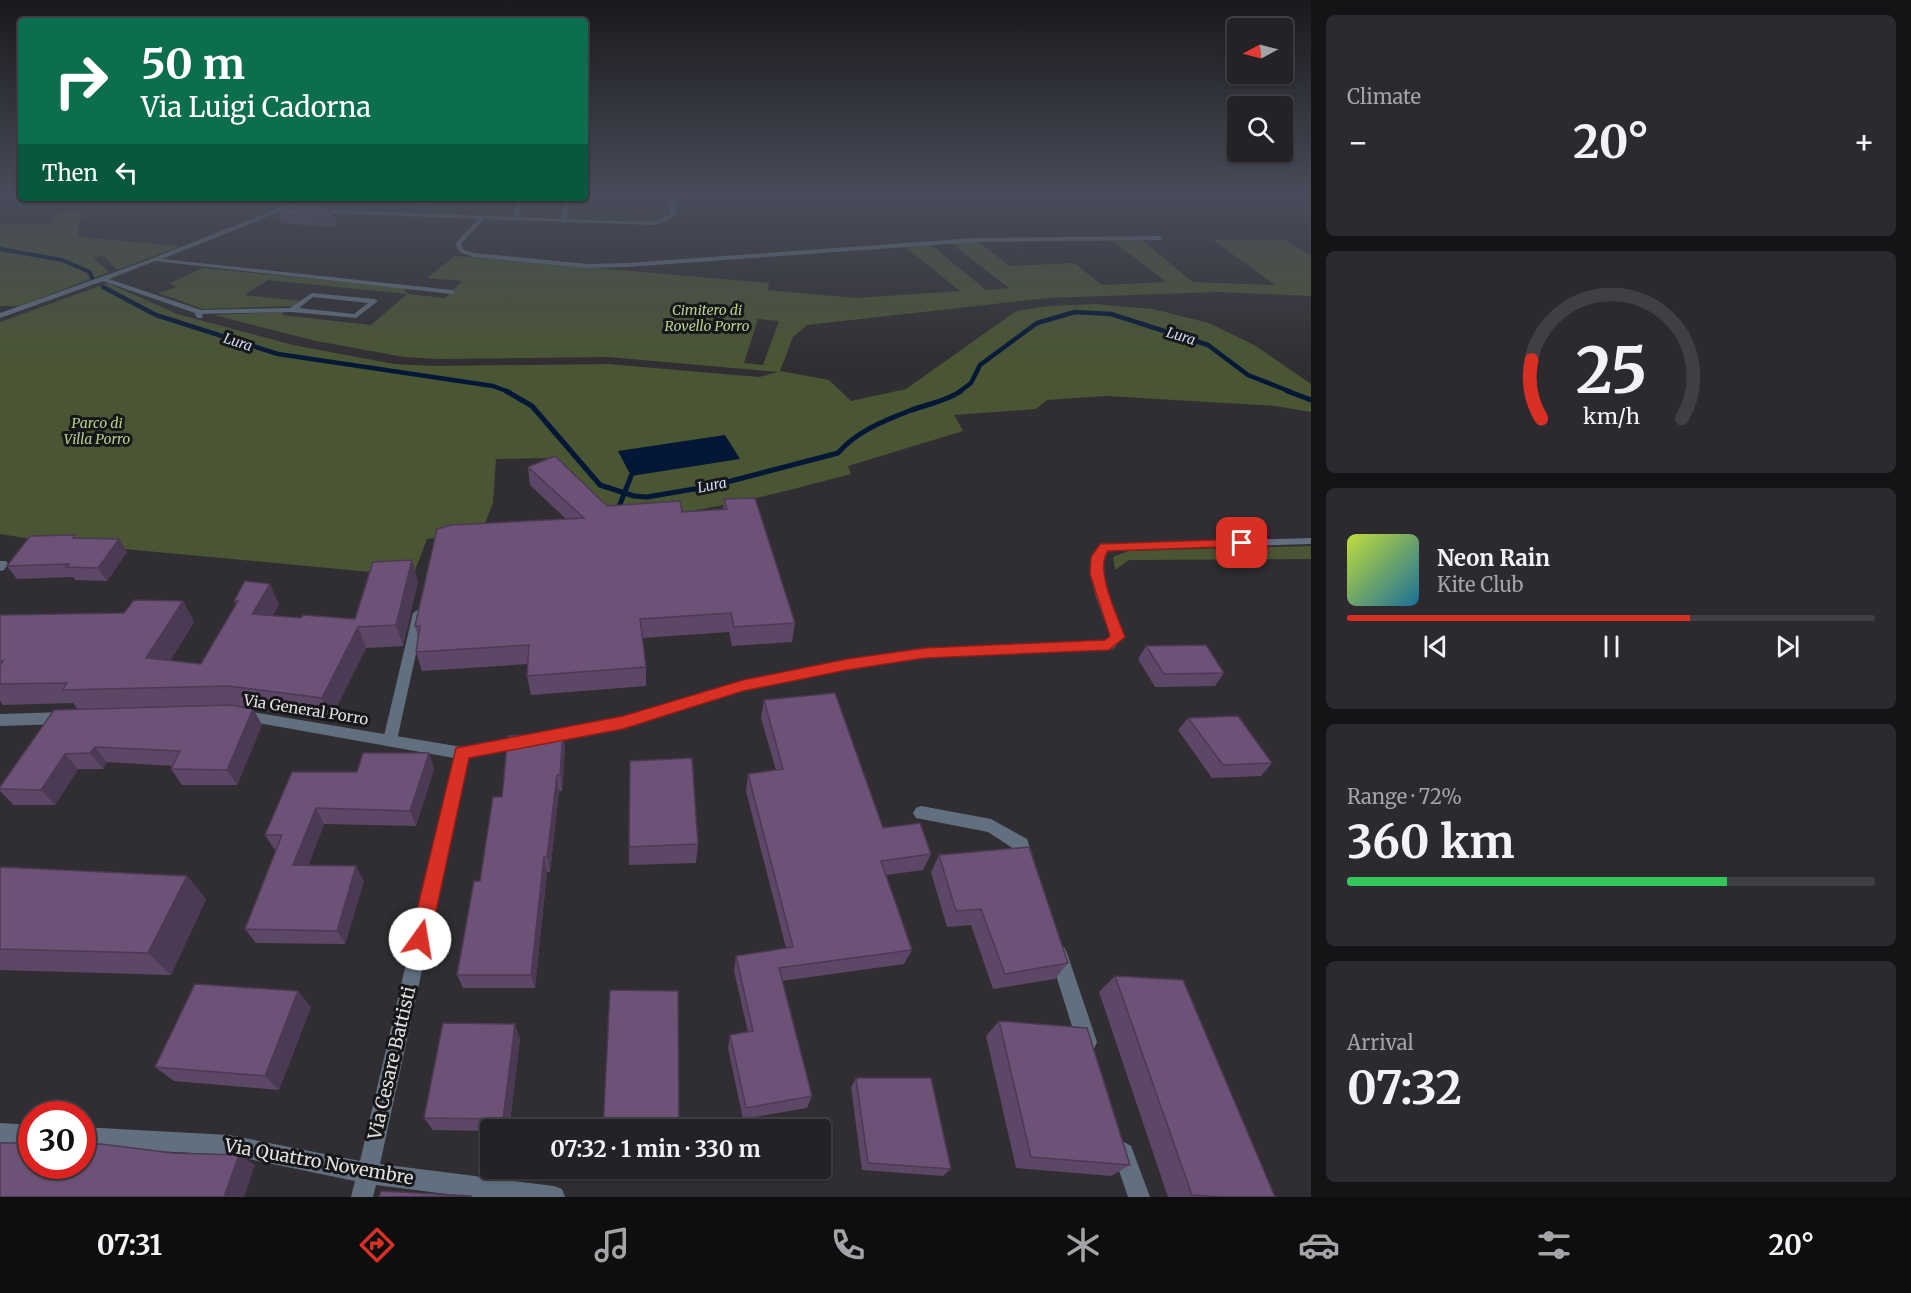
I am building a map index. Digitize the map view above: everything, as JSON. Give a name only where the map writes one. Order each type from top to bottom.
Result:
[{"type":"street","points":[[0,316],[173,252]]},
{"type":"street","points":[[464,252],[473,255],[602,267],[812,252]]},
{"type":"street","points":[[153,260],[452,292]]},
{"type":"street","points":[[105,279],[199,314],[292,310],[356,316],[374,302],[312,295],[292,310]]},
{"type":"street","points":[[0,310],[19,309]]},
{"type":"street","points":[[462,753],[623,723],[743,686],[847,665],[925,653],[1109,645],[1118,637],[1096,574],[1097,557],[1105,547],[1311,541]]},
{"type":"street","points":[[390,740],[422,602]]},
{"type":"street","name":"Via General Porro","points":[[228,715],[240,714],[462,753]]},
{"type":"street","points":[[0,720],[85,718]]},
{"type":"street","name":"Via Cesare Battisti","points":[[362,1197],[462,753]]},
{"type":"street","points":[[921,813],[991,826],[1021,844],[1032,877]]},
{"type":"street","points":[[1051,932],[1095,1065]]},
{"type":"street","points":[[1117,1131],[1139,1197]]},
{"type":"street","points":[[0,1133],[18,1134]]},
{"type":"street","name":"Via Quattro Novembre","points":[[96,1138],[229,1145],[368,1173],[554,1197]]},
{"type":"green space","points":[[0,252],[165,252],[117,270],[103,255],[93,258],[109,272],[19,306],[0,306]]},
{"type":"green space","points":[[911,252],[940,252],[986,290],[1009,288],[962,252],[991,252],[1010,266],[1074,263],[1102,285],[1166,282],[1127,252],[1156,252],[1193,282],[1275,285],[1229,252],[1304,252],[1311,256],[1311,296],[1218,292],[1048,298],[807,325],[793,337],[780,371],[829,380],[851,401],[906,389],[1016,311],[1049,306],[1095,304],[1153,309],[1209,323],[1256,346],[1311,384],[1311,412],[1275,406],[1106,396],[1047,400],[1036,409],[954,415],[963,431],[848,466],[851,474],[729,504],[693,511],[659,514],[631,515],[611,510],[590,494],[553,458],[496,459],[493,503],[482,531],[427,539],[413,576],[50,542],[0,534],[0,322],[108,283],[177,314],[293,345],[394,364],[433,366],[608,364],[759,377],[778,372],[608,357],[439,359],[404,357],[316,341],[214,315],[284,312],[282,315],[371,325],[407,294],[268,280],[244,295],[300,301],[293,306],[203,309],[158,293],[176,287],[170,283],[203,268],[403,288],[408,294],[445,298],[462,281],[427,278],[455,256],[769,283],[768,290],[856,298],[960,291]],"holes":[[[758,319],[779,321],[763,365],[744,363]]]},
{"type":"green space","points":[[1311,546],[1311,559],[1129,560],[1115,570],[1113,557],[1128,551]]},
{"type":"water","points":[[725,435],[740,459],[631,476],[618,451]]},
{"type":"building","points":[[555,456],[607,506],[680,501],[682,512],[727,509],[724,499],[755,498],[795,623],[734,627],[731,613],[640,619],[646,667],[527,676],[529,645],[416,652],[420,626],[415,626],[437,529],[451,525],[584,518],[528,467]]},
{"type":"building","points":[[76,535],[73,538],[119,539],[98,568],[66,567],[69,564],[7,566],[30,536]]},
{"type":"building","points":[[412,560],[396,625],[358,627],[322,698],[228,686],[62,690],[67,683],[0,684],[0,665],[3,661],[0,661],[0,615],[124,613],[134,600],[183,601],[146,658],[201,664],[238,601],[234,601],[245,581],[270,584],[252,614],[355,619],[373,562]]},
{"type":"building","points":[[1206,645],[1224,673],[1164,674],[1146,646]]},
{"type":"building","points":[[835,693],[883,828],[920,823],[931,854],[881,861],[912,950],[779,968],[812,1096],[746,1108],[730,1035],[753,1031],[736,956],[793,947],[748,774],[783,769],[764,700]]},
{"type":"building","points":[[231,705],[253,709],[227,770],[171,769],[180,751],[95,747],[90,753],[65,754],[41,790],[0,789],[54,710]]},
{"type":"building","points":[[1238,716],[1272,763],[1223,765],[1188,718]]},
{"type":"building","points":[[563,732],[560,775],[557,775],[547,857],[544,857],[531,975],[457,975],[474,881],[480,881],[493,797],[502,797],[508,736]]},
{"type":"building","points":[[363,753],[429,753],[410,811],[316,808],[293,865],[356,866],[337,931],[245,929],[282,835],[265,835],[292,772],[357,772]]},
{"type":"building","points":[[692,758],[698,844],[629,847],[630,761]]},
{"type":"building","points":[[1029,847],[1068,963],[1005,974],[981,909],[956,911],[939,855]]},
{"type":"building","points":[[0,867],[187,876],[148,953],[0,949]]},
{"type":"building","points":[[1115,976],[1183,980],[1275,1197],[1192,1195]]},
{"type":"building","points":[[195,984],[298,991],[265,1076],[155,1067]]},
{"type":"building","points":[[610,990],[678,991],[679,1119],[604,1119]]},
{"type":"building","points":[[999,1021],[1087,1028],[1130,1165],[1031,1157]]},
{"type":"building","points":[[443,1023],[515,1024],[503,1119],[424,1118]]},
{"type":"building","points":[[856,1078],[931,1078],[951,1169],[868,1163]]},
{"type":"building","points":[[0,1143],[18,1143],[18,1179],[96,1179],[96,1144],[172,1153],[239,1155],[224,1197],[0,1197]]},
{"type":"building","points":[[381,1191],[472,1196],[379,1197]]},
{"type":"waterway","name":"Lura","points":[[16,252],[62,260],[90,272],[92,278]]},
{"type":"waterway","name":"Lura","points":[[103,287],[156,315],[278,354],[493,386],[509,392]]},
{"type":"waterway","name":"Lura","points":[[959,392],[971,383],[980,365],[1037,323],[1075,312],[1111,314],[1208,345],[1248,375],[1291,392]]},
{"type":"waterway","name":"Lura","points":[[506,391],[532,406],[600,485],[624,493]]},
{"type":"waterway","name":"Lura","points":[[624,493],[647,497],[712,486],[838,453],[853,439],[880,423],[961,391]]},
{"type":"waterway","name":"Lura","points":[[1287,391],[1311,400]]},
{"type":"waterway","points":[[624,493],[631,476]]},
{"type":"waterway","points":[[617,512],[624,493]]},
{"type":"route","points":[[420,939],[462,753],[623,723],[743,686],[847,665],[925,653],[1109,645],[1118,637],[1096,574],[1097,557],[1105,547],[1242,543]]},
{"type":"park label","name":"Cimitero di Rovello Porro","points":[[707,318]]},
{"type":"park label","name":"Parco di Villa Porro","points":[[97,432]]}]
